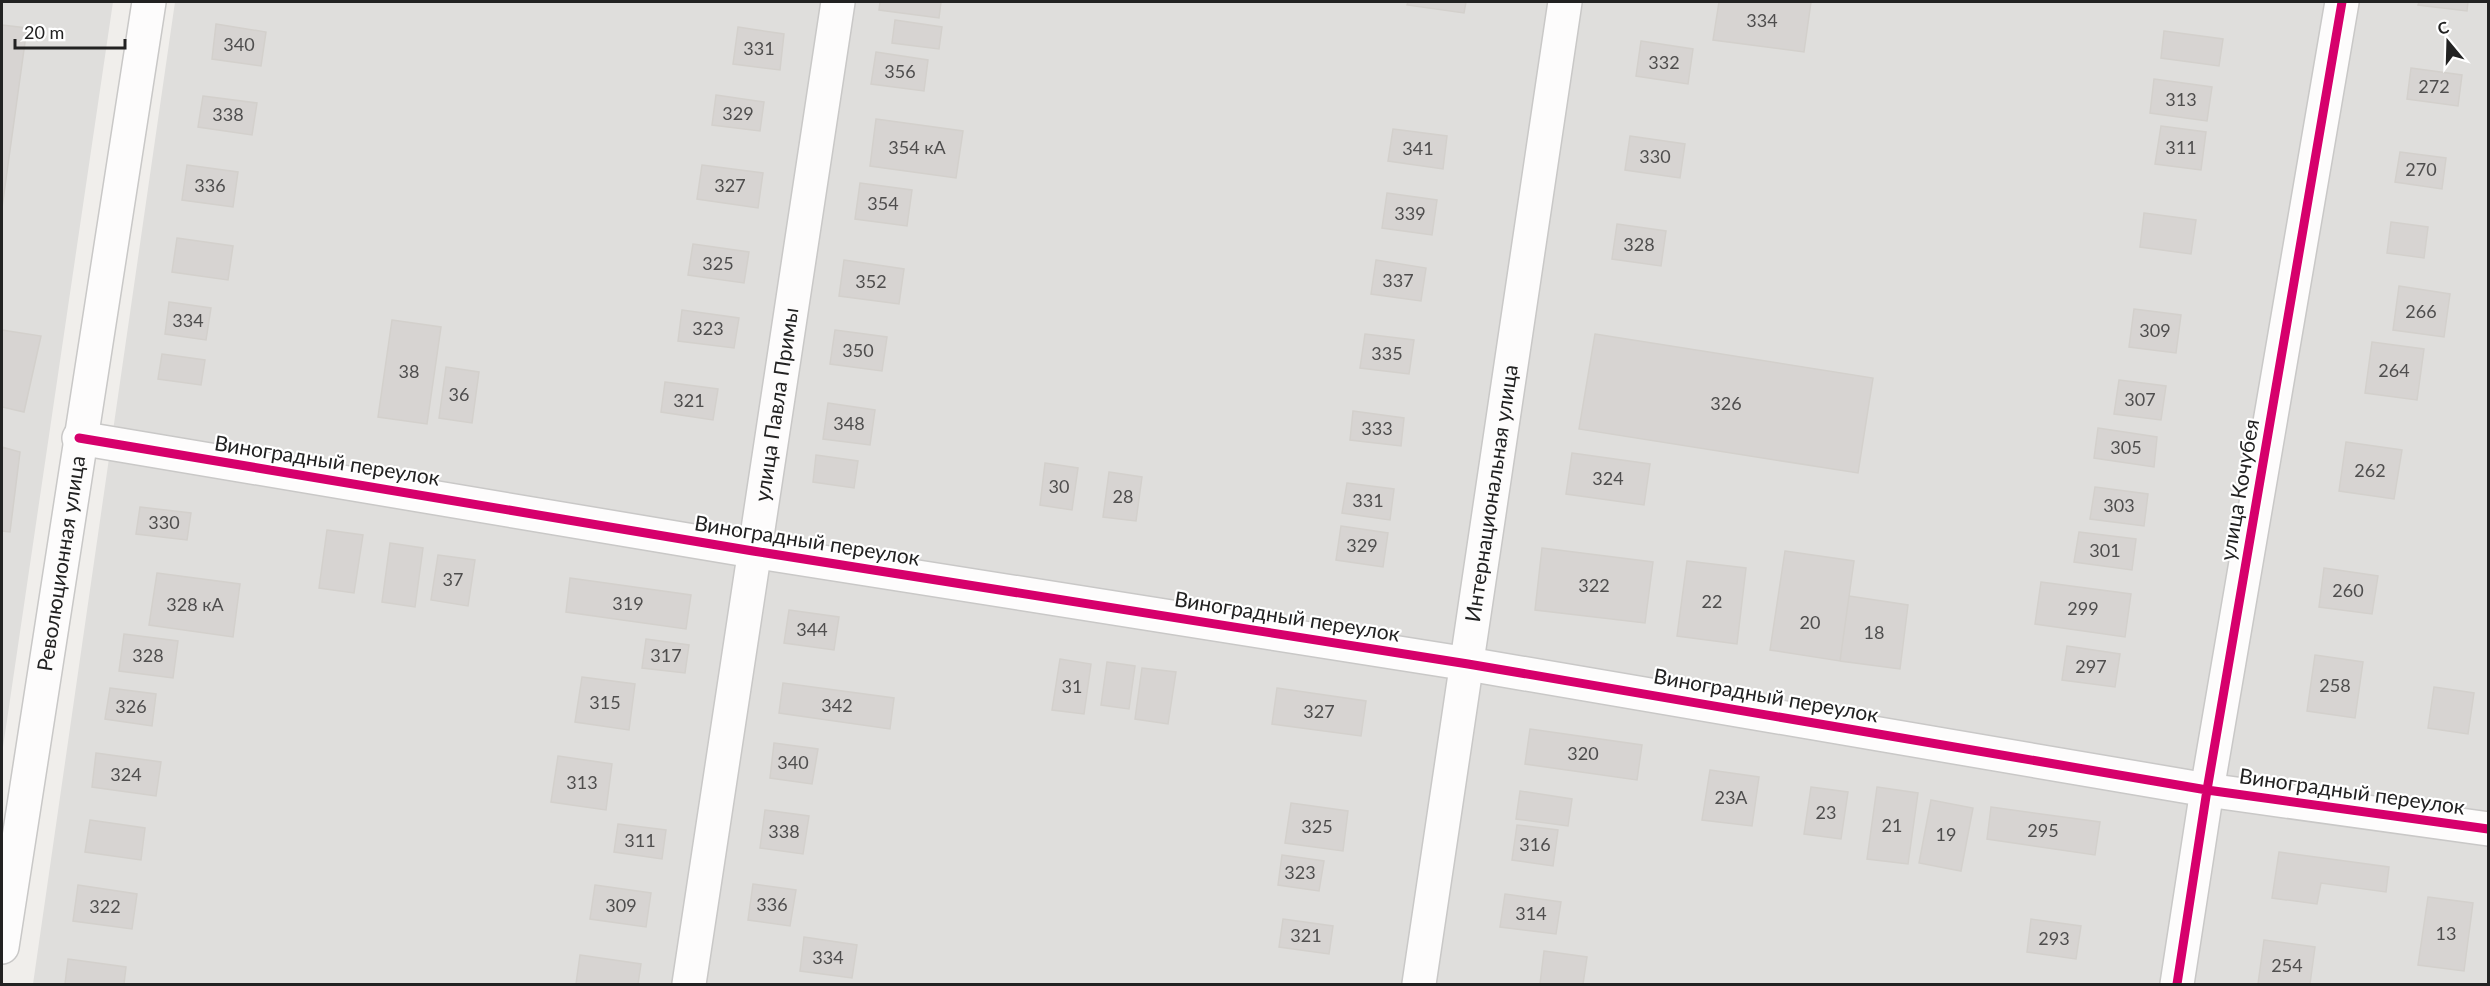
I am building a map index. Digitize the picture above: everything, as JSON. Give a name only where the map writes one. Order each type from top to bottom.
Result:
[{"type":"street","name":"Революционная улица","points":[[2,947],[79,438],[149,2]]},
{"type":"street","name":"улица Павла Примы","points":[[689,984],[838,2]]},
{"type":"street","name":"Интернациональная улица","points":[[1419,984],[1565,2]]},
{"type":"street","name":"улица Кочубея","points":[[2177,984],[2207,790],[2342,2]]},
{"type":"street","name":"Виноградный переулок","points":[[79,438],[753,551],[1468,664],[2207,790],[2488,829]]},
{"type":"shaded area","points":[[2,2],[113,2],[2,754]]},
{"type":"shaded area","points":[[175,2],[2488,2],[2488,984],[33,984]]},
{"type":"building","points":[[880,2],[941,2],[939,18],[879,10]]},
{"type":"building","points":[[1408,2],[1466,2],[1464,13],[1407,5]]},
{"type":"building","points":[[1719,2],[1811,2],[1804,52],[1713,40]]},
{"type":"building","points":[[2419,2],[2468,2],[2467,11],[2418,5]]},
{"type":"building","points":[[895,20],[942,27],[939,49],[892,43]]},
{"type":"building","points":[[216,24],[266,32],[261,66],[212,59]]},
{"type":"building","points":[[2,25],[27,28],[2,208]]},
{"type":"building","points":[[738,27],[784,34],[780,70],[733,64]]},
{"type":"building","points":[[2164,31],[2223,39],[2219,66],[2161,58]]},
{"type":"building","points":[[1641,41],[1693,49],[1688,84],[1636,76]]},
{"type":"building","points":[[876,52],[928,60],[924,91],[871,84]]},
{"type":"building","points":[[2411,68],[2462,75],[2458,106],[2407,99]]},
{"type":"building","points":[[2154,79],[2212,87],[2207,121],[2150,113]]},
{"type":"building","points":[[716,95],[764,102],[760,131],[712,125]]},
{"type":"building","points":[[203,96],[257,103],[252,135],[198,127]]},
{"type":"building","points":[[876,119],[963,131],[956,178],[870,166]]},
{"type":"building","points":[[2161,126],[2206,132],[2201,170],[2155,164]]},
{"type":"building","points":[[1393,129],[1447,136],[1443,169],[1388,161]]},
{"type":"building","points":[[1630,136],[1685,144],[1680,178],[1625,170]]},
{"type":"building","points":[[2400,152],[2446,158],[2442,189],[2395,182]]},
{"type":"building","points":[[187,165],[238,172],[233,207],[182,200]]},
{"type":"building","points":[[702,165],[763,173],[758,208],[697,199]]},
{"type":"building","points":[[860,183],[912,190],[907,226],[855,219]]},
{"type":"building","points":[[1387,193],[1437,200],[1432,235],[1382,228]]},
{"type":"building","points":[[2144,213],[2196,220],[2191,254],[2140,247]]},
{"type":"building","points":[[2391,222],[2428,227],[2424,258],[2387,253]]},
{"type":"building","points":[[1617,224],[1666,231],[1661,266],[1612,259]]},
{"type":"building","points":[[177,238],[233,246],[228,280],[172,272]]},
{"type":"building","points":[[693,244],[749,252],[744,283],[688,275]]},
{"type":"building","points":[[844,260],[904,269],[899,304],[839,296]]},
{"type":"building","points":[[1376,260],[1426,268],[1421,301],[1371,294]]},
{"type":"building","points":[[2399,286],[2450,294],[2444,337],[2393,330]]},
{"type":"building","points":[[169,302],[211,308],[206,340],[165,334]]},
{"type":"building","points":[[2134,309],[2181,315],[2176,353],[2129,347]]},
{"type":"building","points":[[682,310],[739,318],[734,348],[678,341]]},
{"type":"building","points":[[392,320],[441,327],[427,424],[378,417]]},
{"type":"building","points":[[2,330],[41,336],[24,412],[2,407]]},
{"type":"building","points":[[835,330],[887,337],[882,371],[830,364]]},
{"type":"building","points":[[1365,334],[1414,340],[1409,374],[1360,368]]},
{"type":"building","points":[[1595,334],[1873,378],[1858,473],[1579,429]]},
{"type":"building","points":[[2372,342],[2424,349],[2417,400],[2365,393]]},
{"type":"building","points":[[162,354],[205,360],[201,385],[158,379]]},
{"type":"building","points":[[446,367],[479,372],[472,423],[439,418]]},
{"type":"building","points":[[2119,380],[2166,386],[2161,420],[2114,414]]},
{"type":"building","points":[[665,382],[718,389],[713,420],[661,412]]},
{"type":"building","points":[[828,403],[875,410],[870,445],[823,439]]},
{"type":"building","points":[[1353,411],[1404,418],[1401,446],[1350,440]]},
{"type":"building","points":[[2098,428],[2157,437],[2154,467],[2094,458]]},
{"type":"building","points":[[2346,442],[2402,450],[2394,499],[2339,491]]},
{"type":"building","points":[[2,447],[20,452],[10,532],[2,531]]},
{"type":"building","points":[[1572,453],[1650,464],[1644,505],[1566,494]]},
{"type":"building","points":[[816,455],[858,461],[854,488],[813,482]]},
{"type":"building","points":[[1045,463],[1078,468],[1072,510],[1040,505]]},
{"type":"building","points":[[1109,472],[1142,477],[1136,521],[1103,517]]},
{"type":"building","points":[[1347,483],[1394,489],[1390,520],[1342,513]]},
{"type":"building","points":[[2095,487],[2148,494],[2144,526],[2090,519]]},
{"type":"building","points":[[140,507],[191,513],[187,540],[136,534]]},
{"type":"building","points":[[1341,526],[1388,533],[1383,567],[1336,560]]},
{"type":"building","points":[[327,530],[363,535],[354,593],[319,588]]},
{"type":"building","points":[[2079,532],[2136,539],[2132,570],[2074,562]]},
{"type":"building","points":[[390,543],[423,548],[415,607],[382,602]]},
{"type":"building","points":[[1542,548],[1653,562],[1645,623],[1535,610]]},
{"type":"building","points":[[1785,551],[1854,561],[1840,661],[1770,650]]},
{"type":"building","points":[[438,555],[475,560],[468,606],[431,600]]},
{"type":"building","points":[[1687,561],[1746,568],[1737,644],[1677,636]]},
{"type":"building","points":[[2324,568],[2378,576],[2372,614],[2319,607]]},
{"type":"building","points":[[157,573],[240,584],[233,637],[149,625]]},
{"type":"building","points":[[570,578],[691,595],[686,629],[566,612]]},
{"type":"building","points":[[2041,582],[2131,594],[2125,637],[2035,624]]},
{"type":"building","points":[[1849,596],[1908,605],[1900,669],[1840,661]]},
{"type":"building","points":[[789,610],[839,617],[834,650],[784,643]]},
{"type":"building","points":[[124,634],[178,641],[173,678],[119,671]]},
{"type":"building","points":[[646,639],[689,645],[685,673],[642,668]]},
{"type":"building","points":[[2067,646],[2120,654],[2115,687],[2062,680]]},
{"type":"building","points":[[2315,655],[2363,662],[2355,718],[2307,711]]},
{"type":"building","points":[[1060,659],[1091,664],[1084,714],[1052,710]]},
{"type":"building","points":[[1107,662],[1135,666],[1129,709],[1101,705]]},
{"type":"building","points":[[1142,668],[1176,672],[1168,724],[1135,719]]},
{"type":"building","points":[[582,677],[635,684],[629,730],[575,722]]},
{"type":"building","points":[[783,683],[894,698],[890,729],[779,713]]},
{"type":"building","points":[[2434,687],[2474,693],[2468,734],[2428,728]]},
{"type":"building","points":[[110,688],[156,694],[152,726],[105,719]]},
{"type":"building","points":[[1277,688],[1366,701],[1361,736],[1272,724]]},
{"type":"building","points":[[1530,729],[1642,745],[1637,780],[1525,764]]},
{"type":"building","points":[[774,743],[818,749],[812,784],[770,778]]},
{"type":"building","points":[[96,753],[161,762],[156,796],[92,787]]},
{"type":"building","points":[[558,756],[612,764],[606,810],[551,802]]},
{"type":"building","points":[[1710,770],[1759,777],[1752,826],[1702,820]]},
{"type":"building","points":[[1811,787],[1848,792],[1841,839],[1804,834]]},
{"type":"building","points":[[1877,787],[1918,793],[1908,864],[1867,859]]},
{"type":"building","points":[[1520,791],[1572,799],[1568,826],[1516,819]]},
{"type":"building","points":[[1931,800],[1973,808],[1961,871],[1919,863]]},
{"type":"building","points":[[1291,803],[1348,811],[1343,851],[1285,843]]},
{"type":"building","points":[[1991,807],[2100,822],[2095,855],[1987,839]]},
{"type":"building","points":[[765,810],[809,816],[803,854],[760,848]]},
{"type":"building","points":[[90,820],[145,828],[141,860],[85,852]]},
{"type":"building","points":[[618,824],[666,830],[662,859],[614,852]]},
{"type":"building","points":[[1517,825],[1558,830],[1553,866],[1512,860]]},
{"type":"building","points":[[2279,852],[2389,867],[2386,892],[2321,883],[2317,904],[2272,898]]},
{"type":"building","points":[[1282,855],[1324,861],[1319,891],[1278,885]]},
{"type":"building","points":[[753,884],[796,890],[790,926],[748,920]]},
{"type":"building","points":[[78,885],[137,894],[132,929],[73,921]]},
{"type":"building","points":[[595,885],[651,893],[646,927],[590,919]]},
{"type":"building","points":[[1505,894],[1561,902],[1556,934],[1500,927]]},
{"type":"building","points":[[2428,897],[2473,903],[2464,971],[2418,965]]},
{"type":"building","points":[[1283,919],[1333,926],[1329,954],[1279,947]]},
{"type":"building","points":[[2031,919],[2081,926],[2076,959],[2027,952]]},
{"type":"building","points":[[804,937],[857,945],[852,978],[800,971]]},
{"type":"building","points":[[2264,940],[2315,947],[2310,984],[2258,984]]},
{"type":"building","points":[[1544,951],[1587,957],[1583,984],[1540,984]]},
{"type":"building","points":[[580,955],[641,964],[638,984],[576,984]]},
{"type":"building","points":[[68,959],[126,967],[124,984],[65,984]]},
{"type":"cycle path","points":[[2177,984],[2207,790],[2342,2]]},
{"type":"cycle path","points":[[79,438],[753,551],[1468,664],[2207,790],[2488,829]]}]
